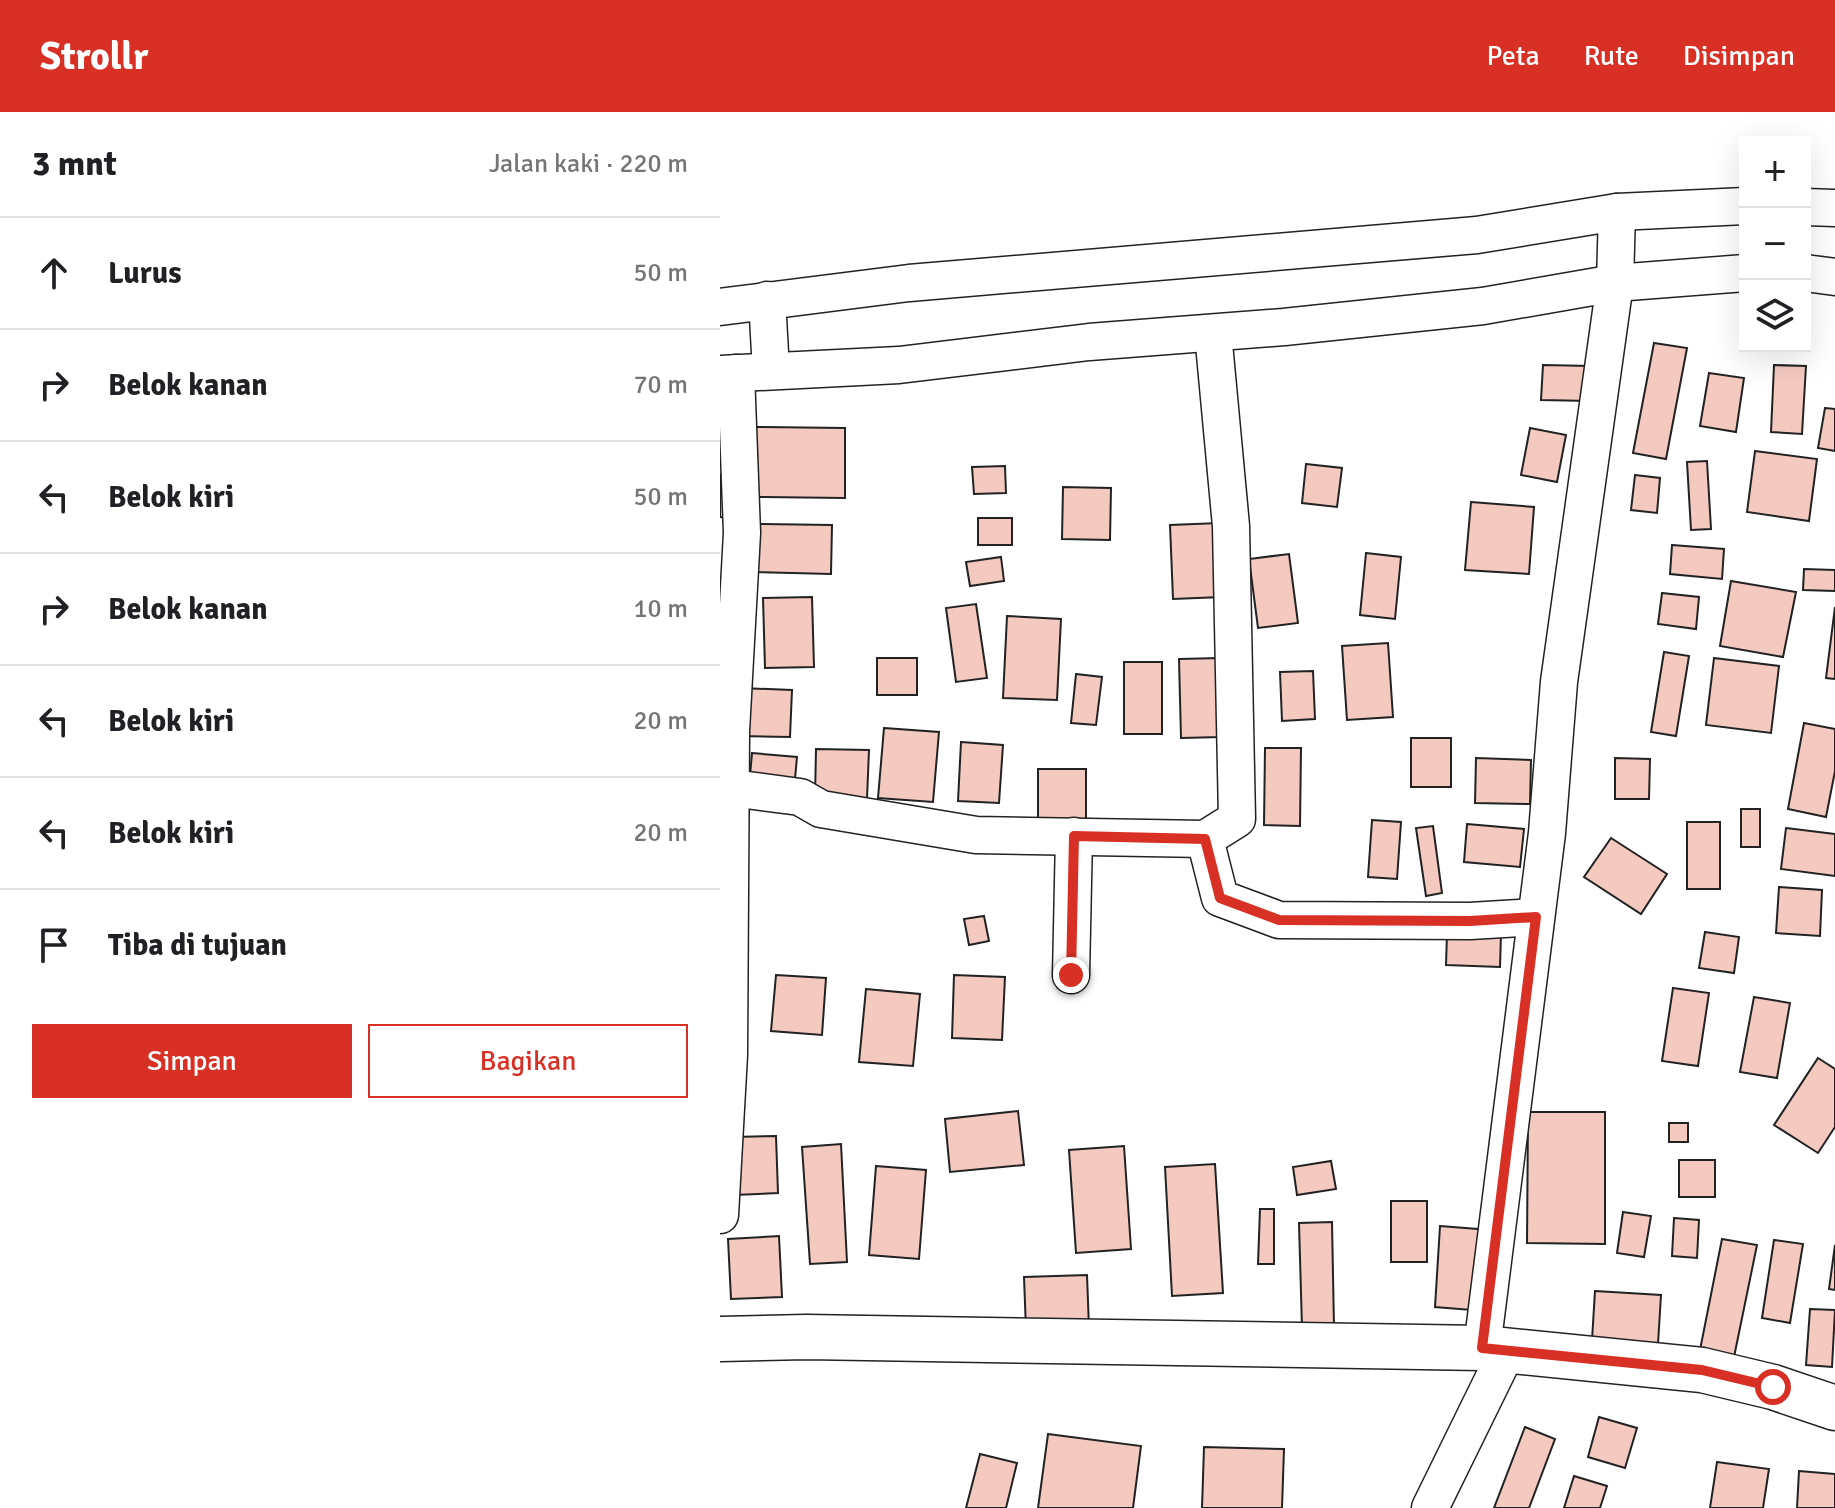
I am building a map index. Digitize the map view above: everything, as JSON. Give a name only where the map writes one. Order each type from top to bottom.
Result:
[{"type":"main road","points":[[720,1339],[806,1337],[1495,1350],[1702,1370],[1773,1387],[1835,1408]]},
{"type":"street","points":[[720,307],[768,307],[909,283],[1477,235],[1739,207]]},
{"type":"street","points":[[1811,207],[1835,208]]},
{"type":"street","points":[[1430,1508],[1495,1350],[1559,682],[1616,274],[1617,219]]},
{"type":"street","points":[[749,369],[899,365],[1089,342],[1483,306],[1616,274],[1739,273]]},
{"type":"street","points":[[1811,274],[1835,277]]},
{"type":"street","points":[[720,1215],[729,1055],[725,928],[732,788],[731,731],[749,369],[768,307]]},
{"type":"street","points":[[732,788],[800,797],[821,809],[976,835],[1205,839],[1237,819],[1231,526],[1213,333]]},
{"type":"street","points":[[1071,975],[1074,836]]},
{"type":"street","points":[[1205,839],[1220,898],[1279,920],[1470,921],[1536,917]]},
{"type":"building","points":[[1654,343],[1687,348],[1666,459],[1633,453]]},
{"type":"building","points":[[1543,365],[1591,366],[1590,401],[1541,400]]},
{"type":"building","points":[[1774,365],[1806,366],[1802,434],[1771,432]]},
{"type":"building","points":[[1709,373],[1744,378],[1736,432],[1700,426]]},
{"type":"building","points":[[1825,408],[1835,409],[1835,451],[1818,448]]},
{"type":"building","points":[[755,427],[845,428],[845,498],[753,497]]},
{"type":"building","points":[[1530,428],[1566,435],[1557,482],[1521,475]]},
{"type":"building","points":[[1755,451],[1817,459],[1809,521],[1747,512]]},
{"type":"building","points":[[1707,461],[1711,529],[1691,530],[1687,462]]},
{"type":"building","points":[[1306,464],[1342,468],[1337,507],[1302,503]]},
{"type":"building","points":[[1005,466],[1006,493],[974,494],[972,467]]},
{"type":"building","points":[[720,474],[730,474],[727,518],[720,517]]},
{"type":"building","points":[[1635,475],[1660,478],[1657,513],[1631,510]]},
{"type":"building","points":[[1063,487],[1111,488],[1110,540],[1062,539]]},
{"type":"building","points":[[1471,502],[1534,507],[1529,574],[1465,570]]},
{"type":"building","points":[[978,518],[1012,518],[1012,545],[978,545]]},
{"type":"building","points":[[1219,523],[1222,597],[1173,599],[1170,525]]},
{"type":"building","points":[[758,524],[832,525],[831,574],[757,572]]},
{"type":"building","points":[[1672,545],[1724,549],[1722,579],[1670,574]]},
{"type":"building","points":[[1366,553],[1401,557],[1395,619],[1360,615]]},
{"type":"building","points":[[1289,554],[1298,623],[1258,628],[1249,559]]},
{"type":"building","points":[[1001,557],[1004,581],[970,586],[966,562]]},
{"type":"building","points":[[1804,569],[1835,570],[1835,591],[1803,590]]},
{"type":"building","points":[[1731,581],[1796,592],[1783,657],[1720,646]]},
{"type":"building","points":[[1662,593],[1699,597],[1696,629],[1658,624]]},
{"type":"building","points":[[812,597],[814,667],[765,668],[763,598]]},
{"type":"building","points":[[976,604],[987,678],[956,682],[946,608]]},
{"type":"building","points":[[1835,607],[1835,679],[1826,678]]},
{"type":"building","points":[[1007,616],[1061,619],[1057,700],[1003,698]]},
{"type":"building","points":[[1388,643],[1393,717],[1347,720],[1342,646]]},
{"type":"building","points":[[1664,652],[1689,656],[1676,736],[1651,732]]},
{"type":"building","points":[[877,658],[917,658],[917,695],[877,695]]},
{"type":"building","points":[[1220,658],[1222,737],[1181,738],[1179,659]]},
{"type":"building","points":[[1714,658],[1779,666],[1771,733],[1706,725]]},
{"type":"building","points":[[1124,662],[1162,662],[1162,734],[1124,734]]},
{"type":"building","points":[[1313,671],[1315,719],[1282,721],[1280,672]]},
{"type":"building","points":[[1076,674],[1102,677],[1096,725],[1071,723]]},
{"type":"building","points":[[742,688],[792,690],[790,737],[740,736]]},
{"type":"building","points":[[1804,723],[1835,729],[1835,771],[1826,817],[1788,809]]},
{"type":"building","points":[[884,728],[939,732],[933,802],[878,798]]},
{"type":"building","points":[[1411,738],[1451,738],[1451,787],[1411,787]]},
{"type":"building","points":[[961,742],[1003,745],[999,803],[958,801]]},
{"type":"building","points":[[1265,748],[1301,748],[1300,826],[1264,825]]},
{"type":"building","points":[[816,749],[869,750],[867,799],[815,797]]},
{"type":"building","points":[[752,753],[797,757],[794,790],[749,787]]},
{"type":"building","points":[[1476,758],[1531,760],[1530,804],[1475,803]]},
{"type":"building","points":[[1615,758],[1650,759],[1649,799],[1615,799]]},
{"type":"building","points":[[1038,769],[1086,769],[1086,828],[1038,828]]},
{"type":"building","points":[[1741,809],[1760,809],[1760,847],[1741,847]]},
{"type":"building","points":[[1372,820],[1401,822],[1397,879],[1368,877]]},
{"type":"building","points":[[1687,822],[1720,822],[1720,889],[1687,889]]},
{"type":"building","points":[[1467,824],[1524,829],[1520,867],[1464,862]]},
{"type":"building","points":[[1433,826],[1442,893],[1426,896],[1416,828]]},
{"type":"building","points":[[1786,828],[1835,834],[1835,876],[1781,869]]},
{"type":"building","points":[[1611,838],[1667,874],[1641,914],[1584,877]]},
{"type":"building","points":[[1779,887],[1822,890],[1820,936],[1776,933]]},
{"type":"building","points":[[984,916],[989,941],[969,945],[964,919]]},
{"type":"building","points":[[1705,932],[1739,937],[1734,973],[1699,968]]},
{"type":"building","points":[[1447,933],[1501,934],[1500,967],[1446,965]]},
{"type":"building","points":[[776,975],[826,978],[822,1035],[771,1031]]},
{"type":"building","points":[[954,975],[1005,977],[1002,1040],[952,1038]]},
{"type":"building","points":[[1673,988],[1709,993],[1698,1066],[1662,1061]]},
{"type":"building","points":[[866,989],[920,994],[913,1066],[859,1062]]},
{"type":"building","points":[[1754,997],[1790,1003],[1777,1078],[1740,1072]]},
{"type":"building","points":[[1818,1058],[1835,1069],[1835,1127],[1818,1153],[1774,1125]]},
{"type":"building","points":[[1018,1111],[1024,1165],[950,1172],[945,1119]]},
{"type":"building","points":[[1528,1112],[1605,1112],[1605,1244],[1527,1243]]},
{"type":"building","points":[[1669,1123],[1688,1123],[1688,1142],[1669,1142]]},
{"type":"building","points":[[776,1136],[778,1193],[734,1195],[733,1137]]},
{"type":"building","points":[[841,1144],[847,1262],[810,1264],[802,1147]]},
{"type":"building","points":[[1124,1146],[1131,1249],[1076,1253],[1069,1150]]},
{"type":"building","points":[[1679,1160],[1715,1160],[1715,1197],[1679,1197]]},
{"type":"building","points":[[1331,1161],[1336,1189],[1297,1195],[1293,1167]]},
{"type":"building","points":[[1215,1164],[1223,1293],[1172,1296],[1165,1167]]},
{"type":"building","points":[[876,1166],[926,1170],[919,1259],[869,1255]]},
{"type":"building","points":[[1391,1201],[1427,1201],[1427,1262],[1391,1262]]},
{"type":"building","points":[[1260,1209],[1274,1209],[1274,1264],[1258,1264]]},
{"type":"building","points":[[1623,1212],[1651,1216],[1644,1257],[1617,1253]]},
{"type":"building","points":[[1674,1218],[1699,1220],[1697,1258],[1672,1256]]},
{"type":"building","points":[[1332,1222],[1334,1327],[1302,1328],[1299,1223]]},
{"type":"building","points":[[1440,1226],[1490,1230],[1484,1311],[1435,1307]]},
{"type":"building","points":[[779,1236],[782,1297],[731,1299],[728,1239]]},
{"type":"building","points":[[1722,1239],[1757,1245],[1734,1357],[1700,1350]]},
{"type":"building","points":[[1774,1240],[1803,1244],[1790,1323],[1762,1318]]},
{"type":"building","points":[[1835,1245],[1835,1290],[1829,1289]]},
{"type":"building","points":[[1087,1275],[1089,1328],[1026,1330],[1024,1277]]},
{"type":"building","points":[[1595,1291],[1661,1295],[1658,1344],[1592,1340]]},
{"type":"building","points":[[1810,1309],[1835,1310],[1832,1367],[1806,1365]]},
{"type":"building","points":[[1599,1417],[1637,1428],[1625,1468],[1588,1457]]},
{"type":"building","points":[[1525,1427],[1555,1439],[1529,1508],[1494,1508]]},
{"type":"building","points":[[1048,1434],[1141,1446],[1133,1508],[1038,1508]]},
{"type":"building","points":[[1204,1447],[1284,1449],[1282,1508],[1202,1508]]},
{"type":"building","points":[[980,1454],[1017,1463],[1006,1508],[966,1508]]},
{"type":"building","points":[[1717,1462],[1769,1469],[1763,1508],[1710,1508]]},
{"type":"building","points":[[1799,1471],[1835,1474],[1835,1508],[1797,1508]]},
{"type":"building","points":[[1574,1476],[1607,1486],[1600,1508],[1564,1508]]},
{"type":"route","points":[[1071,975],[1074,836],[1205,839],[1220,898],[1279,920],[1470,921],[1536,917],[1482,1348],[1702,1370],[1773,1387]]}]
